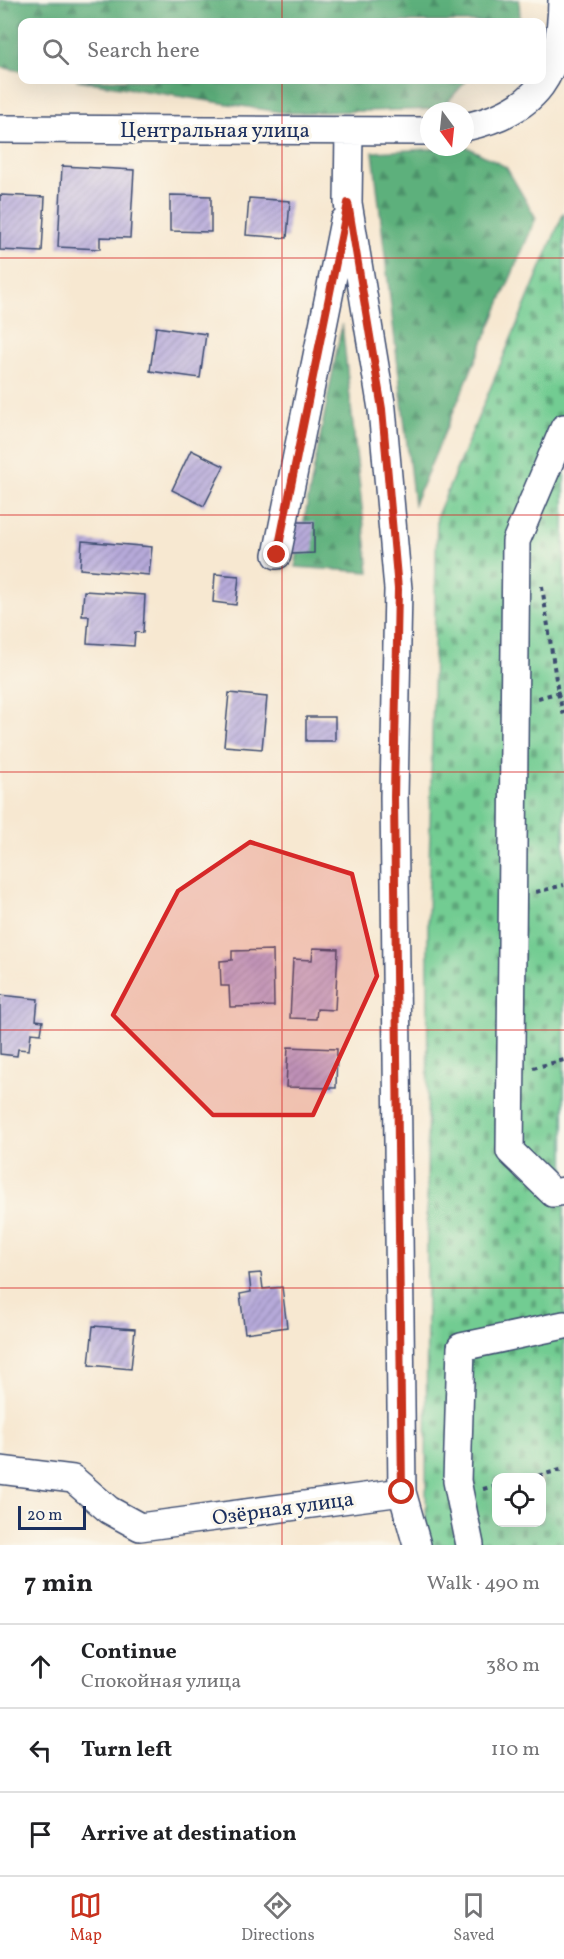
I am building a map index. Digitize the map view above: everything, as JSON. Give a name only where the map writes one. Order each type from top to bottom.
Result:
[{"type":"street","points":[[546,77],[554,62],[562,23],[562,0]]},
{"type":"street","points":[[474,125],[487,123],[519,108],[539,91],[543,84]]},
{"type":"street","name":"Центральная улица","points":[[0,129],[420,131]]},
{"type":"street","points":[[349,130],[348,203],[382,409],[398,589],[394,797],[402,1492],[417,1545]]},
{"type":"street","points":[[277,555],[348,203]]},
{"type":"street","points":[[564,428],[516,541],[510,1151],[553,1193],[564,1191]]},
{"type":"street","points":[[470,1545],[457,1481],[461,1347],[564,1325]]},
{"type":"street","name":"Озёрная улица","points":[[0,1470],[73,1479],[109,1510],[140,1527],[402,1492]]},
{"type":"path","points":[[541,576],[558,693],[564,716]]},
{"type":"path","points":[[546,1474],[564,1469]]},
{"type":"highlighted area","points":[[250,842],[352,874],[377,976],[313,1115],[213,1115],[113,1015],[178,891]]},
{"type":"green space","points":[[0,0],[519,0],[520,18],[18,18],[18,70],[0,67]]},
{"type":"green space","points":[[101,84],[463,84],[447,102],[420,102],[420,110],[286,113]]},
{"type":"green space","points":[[420,150],[420,156],[474,156],[474,151],[506,167],[536,218],[414,504],[373,152]]},
{"type":"green space","points":[[564,212],[564,1545],[426,1545],[428,917],[437,516]]},
{"type":"green space","points":[[342,324],[369,572],[295,567]]},
{"type":"building","points":[[62,166],[134,170],[130,238],[100,237],[100,249],[58,247]]},
{"type":"building","points":[[0,195],[45,197],[42,252],[0,250]]},
{"type":"building","points":[[170,195],[211,196],[211,232],[170,231]]},
{"type":"building","points":[[249,198],[290,201],[287,238],[246,235]]},
{"type":"building","points":[[156,327],[206,334],[200,378],[150,371]]},
{"type":"building","points":[[191,450],[224,466],[204,506],[172,490]]},
{"type":"building","points":[[291,522],[314,522],[314,553],[292,554]]},
{"type":"building","points":[[82,541],[152,547],[149,575],[80,569]]},
{"type":"building","points":[[215,574],[239,576],[236,605],[213,602]]},
{"type":"building","points":[[84,591],[145,595],[143,633],[135,632],[134,646],[87,643],[89,616],[82,616]]},
{"type":"building","points":[[229,693],[267,697],[262,749],[224,746]]},
{"type":"building","points":[[306,717],[335,717],[335,741],[306,741]]},
{"type":"building","points":[[313,948],[338,949],[335,1010],[317,1009],[316,1019],[290,1018],[293,959],[312,960]]},
{"type":"building","points":[[273,950],[274,1006],[230,1007],[229,986],[221,986],[220,961],[232,960],[232,951]]},
{"type":"building","points":[[0,995],[38,999],[36,1020],[43,1021],[41,1034],[31,1033],[29,1050],[18,1049],[17,1056],[0,1054]]},
{"type":"building","points":[[288,1047],[337,1049],[336,1088],[286,1087]]},
{"type":"building","points":[[261,1273],[263,1289],[282,1287],[287,1327],[245,1333],[240,1294],[251,1292],[249,1274]]},
{"type":"building","points":[[93,1326],[135,1329],[131,1369],[89,1365]]},
{"type":"route","points":[[277,555],[348,203],[382,409],[398,589],[394,797],[402,1492]]}]
